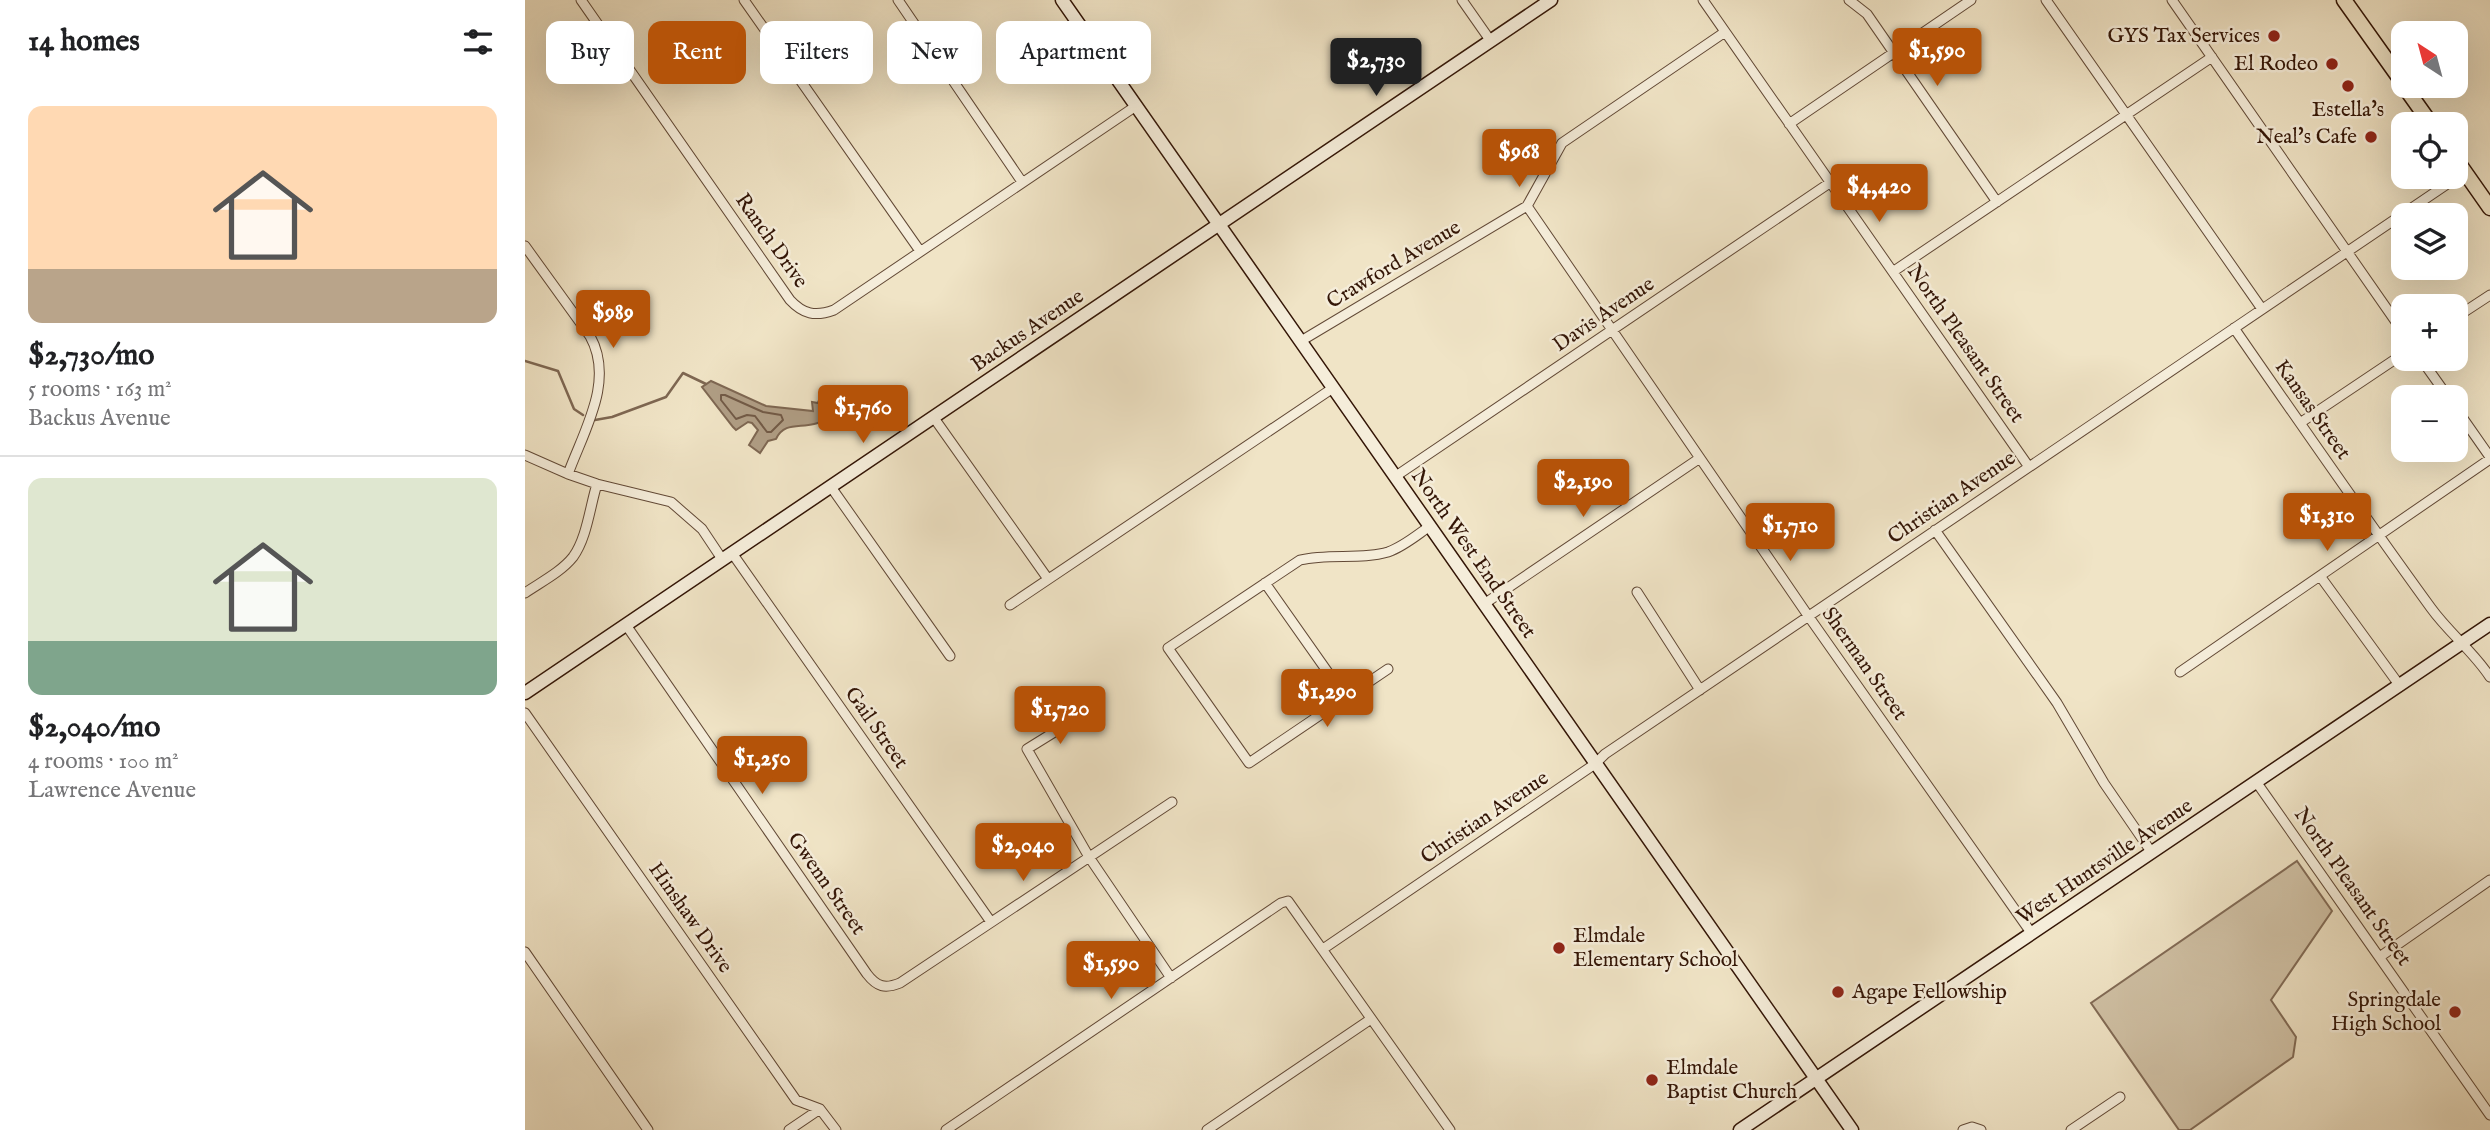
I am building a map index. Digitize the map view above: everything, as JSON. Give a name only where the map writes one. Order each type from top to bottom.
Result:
[{"type":"main road","points":[[2344,0],[2391,67]]},
{"type":"main road","points":[[2468,176],[2490,208]]},
{"type":"street","name":"Ranch Drive","points":[[581,0],[799,310],[811,314],[822,315],[834,310],[1136,106]]},
{"type":"street","points":[[744,0],[920,251]]},
{"type":"street","points":[[898,0],[1023,182]]},
{"type":"street","name":"North West End Street","points":[[1062,0],[1852,1130]]},
{"type":"street","points":[[1462,0],[1490,40]]},
{"type":"street","name":"Backus Avenue","points":[[525,693],[1551,0]]},
{"type":"street","name":"North Pleasant Street","points":[[1703,0],[2029,467]]},
{"type":"street","points":[[1849,0],[1867,14],[1997,202]]},
{"type":"street","points":[[1789,124],[1971,0]]},
{"type":"street","points":[[2046,0],[2262,309]]},
{"type":"street","points":[[2172,0],[2391,315]]},
{"type":"street","points":[[1527,206],[1562,143],[1725,32]]},
{"type":"street","points":[[1894,271],[2212,57]]},
{"type":"street","name":"Davis Avenue","points":[[1396,476],[1832,182]]},
{"type":"street","name":"Christian Avenue","points":[[1322,949],[1595,764],[1605,754],[2440,189]]},
{"type":"street","name":"Sherman Street","points":[[1527,206],[1809,617],[2032,934]]},
{"type":"street","name":"Crawford Avenue","points":[[1301,341],[1527,206]]},
{"type":"street","points":[[525,246],[590,336],[598,350],[601,364],[598,394],[568,474]]},
{"type":"street","points":[[2468,309],[2490,295]]},
{"type":"street","name":"Kansas Street","points":[[2234,328],[2378,536],[2449,632],[2475,656],[2490,677]]},
{"type":"street","points":[[2300,423],[2391,362]]},
{"type":"street","points":[[1010,605],[1333,388]]},
{"type":"street","points":[[934,418],[1048,579]]},
{"type":"street","points":[[2180,672],[2490,458],[2468,426]]},
{"type":"street","name":"Gail Street","points":[[525,455],[597,484],[671,502],[702,529],[727,556],[991,922]]},
{"type":"street","points":[[1484,604],[1700,458]]},
{"type":"street","points":[[525,593],[562,568],[574,556],[597,484]]},
{"type":"street","points":[[831,487],[950,656]]},
{"type":"street","points":[[1388,669],[1249,763],[1168,648],[1300,560],[1319,555],[1387,552],[1401,546],[1430,526]]},
{"type":"street","points":[[1935,530],[2057,703],[2104,783],[2152,853]]},
{"type":"street","points":[[2320,576],[2400,686]]},
{"type":"street","points":[[1265,583],[1346,698]]},
{"type":"street","points":[[1637,592],[1700,690]]},
{"type":"street","name":"West Huntsville Avenue","points":[[1740,1130],[2490,624]]},
{"type":"street","name":"Gwenn Street","points":[[626,625],[874,983],[881,987],[899,983],[991,922]]},
{"type":"street","name":"Hinshaw Drive","points":[[525,713],[796,1100],[820,1109],[835,1130]]},
{"type":"street","points":[[1077,718],[1027,749],[1089,857],[1171,978]]},
{"type":"street","name":"North Pleasant Street","points":[[2257,783],[2381,956],[2490,1115]]},
{"type":"street","points":[[991,922],[1172,802]]},
{"type":"street","points":[[2381,956],[2490,880]]},
{"type":"street","points":[[946,1130],[1288,901],[1450,1130]]},
{"type":"street","points":[[525,952],[649,1130]]},
{"type":"street","points":[[1207,1130],[1371,1019]]},
{"type":"street","points":[[2071,1130],[2120,1097]]},
{"type":"street","points":[[789,1130],[820,1109]]},
{"type":"street","points":[[1962,1130],[1972,1127],[1981,1130]]},
{"type":"shaded area","points":[[2297,861],[2332,911],[2271,1000],[2296,1037],[2293,1057],[2190,1130],[2179,1130],[2091,1003]]},
{"type":"water","points":[[711,381],[766,406],[813,411],[812,402],[818,403],[822,400],[831,419],[783,430],[776,439],[768,441],[760,453],[749,445],[758,430],[748,422],[736,430],[733,427],[702,387]]},
{"type":"waterway","points":[[525,361],[558,371],[574,409],[583,415]]},
{"type":"waterway","points":[[595,420],[612,417],[666,397],[683,373],[706,384]]},
{"type":"waterway","points":[[828,411],[905,404]]},
{"type":"place","name":"GYS Tax Services","points":[[2274,36]]},
{"type":"place","name":"El Rodeo","points":[[2332,64]]},
{"type":"place","name":"Estella's","points":[[2348,86]]},
{"type":"place","name":"Neal's Cafe","points":[[2371,137]]},
{"type":"place","name":"Elmdale Elementary School","points":[[1559,948]]},
{"type":"place","name":"Agape Fellowship","points":[[1838,992]]},
{"type":"place","name":"Springdale High School","points":[[2455,1012]]},
{"type":"place","name":"Elmdale Baptist Church","points":[[1652,1080]]}]
